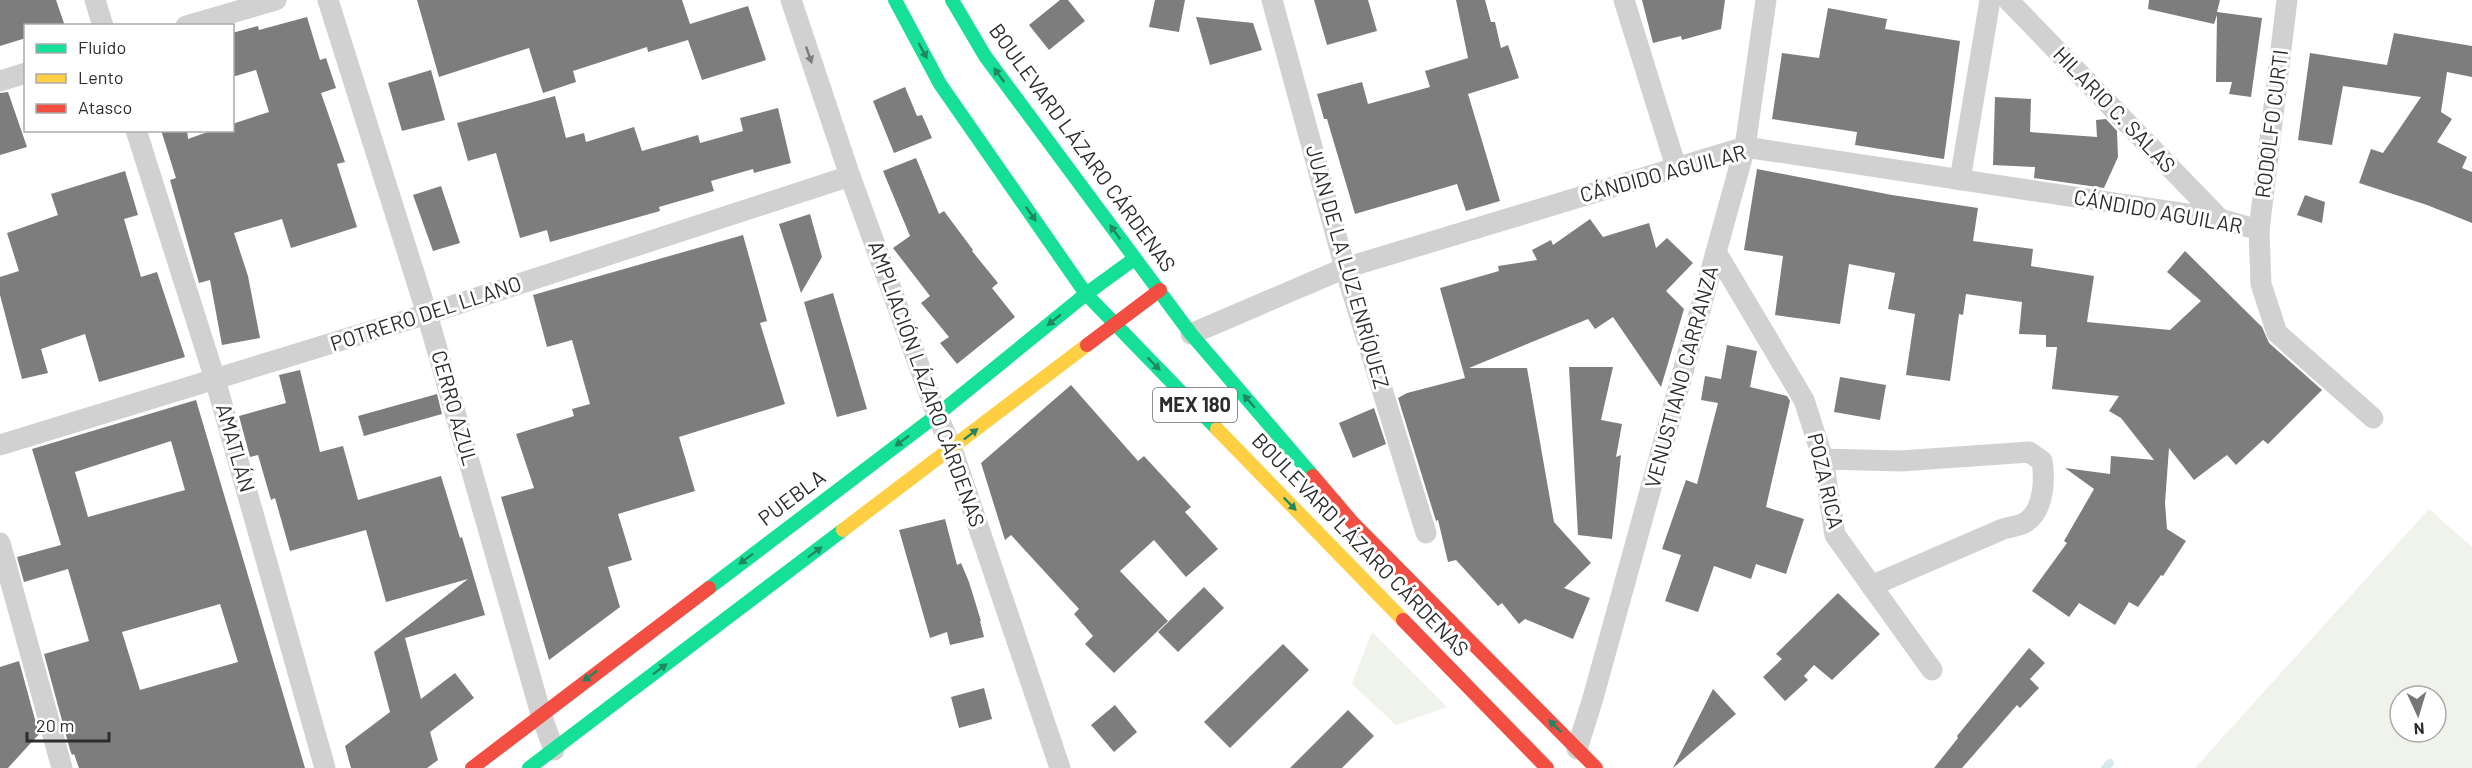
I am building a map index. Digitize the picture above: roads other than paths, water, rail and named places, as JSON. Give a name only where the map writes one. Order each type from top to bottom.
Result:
[{"type":"main road","name":"BOULEVARD LÁZARO CÁRDENAS","points":[[895,0],[940,84],[1086,294],[1547,768]]},
{"type":"main road","name":"BOULEVARD LÁZARO CÁRDENAS","points":[[952,0],[985,56],[1191,334],[1353,523],[1596,768]]},
{"type":"main road","name":"PUEBLA","points":[[472,768],[937,415],[1086,294],[1134,259]]},
{"type":"main road","points":[[529,768],[952,449],[1114,322],[1160,290]]},
{"type":"main road","points":[[678,610],[700,639]]},
{"type":"street","points":[[95,0],[102,24]]},
{"type":"street","points":[[193,24],[276,0]]},
{"type":"street","name":"CERRO AZUL","points":[[328,0],[427,314],[541,714],[554,750]]},
{"type":"street","name":"AMPLIACIÓN LÁZARO CÁRDENAS","points":[[791,0],[850,176],[937,415],[952,449],[1060,768]]},
{"type":"street","name":"JUAN DE LA LUZ ENRÍQUEZ","points":[[1272,0],[1346,268],[1426,532]]},
{"type":"street","points":[[1624,0],[1676,167]]},
{"type":"street","name":"VENUSTIANO CARRANZA","points":[[1577,749],[1744,147],[1766,0]]},
{"type":"street","points":[[1960,180],[1990,0]]},
{"type":"street","name":"HILARIO C. SALAS","points":[[2008,0],[2220,219]]},
{"type":"street","name":"RODOLFO CURTI","points":[[2287,0],[2259,230],[2261,284],[2277,333],[2373,418]]},
{"type":"street","points":[[0,81],[24,74]]},
{"type":"street","name":"AMATLÁN","points":[[137,132],[215,379],[325,768]]},
{"type":"street","name":"CÁNDIDO AGUILAR","points":[[1191,334],[1346,268],[1744,147],[2220,219],[2259,230]]},
{"type":"street","name":"POTRERO DEL LLANO","points":[[0,445],[427,314],[850,176]]},
{"type":"street","name":"POZA RICA","points":[[1716,252],[1804,400],[1824,459],[1835,536],[1932,670]]},
{"type":"street","points":[[1824,459],[1901,461],[2029,453],[2042,461],[2044,477],[2037,510],[2025,522],[2003,529],[1872,586]]},
{"type":"street","points":[[0,543],[62,768]]},
{"type":"waterway","points":[[2105,768],[2110,763]]}]
